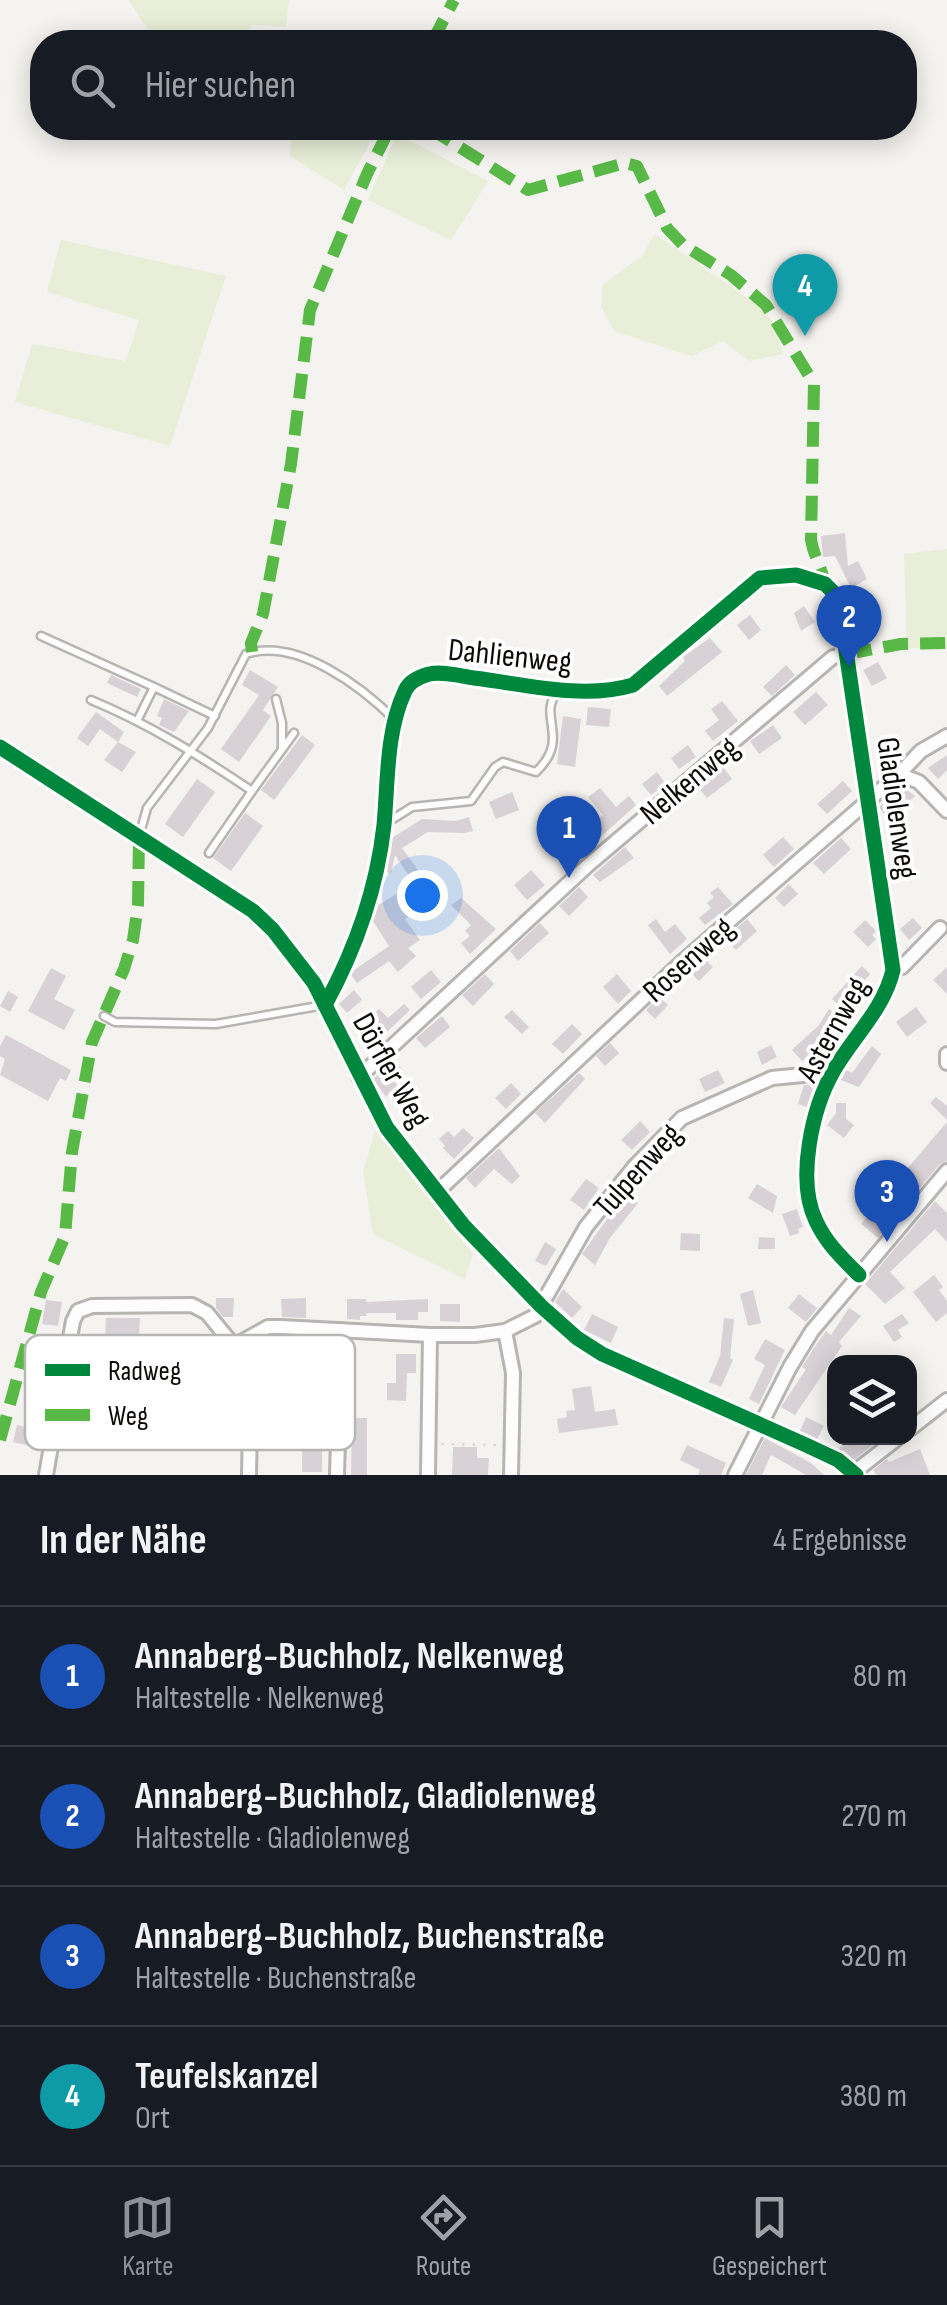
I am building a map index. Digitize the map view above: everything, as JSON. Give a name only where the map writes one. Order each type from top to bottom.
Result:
[{"type":"street","name":"Dahlienweg","points":[[325,1005],[360,935],[384,825],[383,798],[397,722],[410,683],[435,673],[603,691],[632,685],[748,586],[771,576],[810,579],[825,584],[838,597],[847,654]]},
{"type":"street","name":"Gladiolenweg","points":[[847,654],[893,970]]},
{"type":"street","name":"Nelkenweg","points":[[360,1077],[587,866],[833,657],[847,654]]},
{"type":"street","name":"Rosenweg","points":[[437,1192],[682,962],[921,751],[947,736]]},
{"type":"street","name":"Dörfler Weg","points":[[0,747],[253,911],[298,960],[387,1128],[463,1225],[577,1338],[602,1354],[838,1460],[854,1474]]},
{"type":"street","points":[[899,774],[919,782],[947,811]]},
{"type":"street","name":"Asternweg","points":[[859,1275],[829,1245],[814,1217],[807,1188],[812,1125],[832,1072],[889,988],[893,970],[902,967],[940,928]]},
{"type":"street","points":[[947,1054],[947,1063]]},
{"type":"street","name":"Tulpenweg","points":[[541,1306],[586,1227],[635,1166],[682,1118],[772,1078],[832,1072]]},
{"type":"street","points":[[735,1475],[812,1331],[947,1171]]},
{"type":"street","points":[[936,1183],[947,1195]]},
{"type":"street","points":[[71,1335],[78,1311],[92,1306],[192,1305],[207,1313],[225,1335]]},
{"type":"street","points":[[254,1335],[268,1327],[475,1335],[505,1331],[535,1316],[541,1306]]},
{"type":"street","points":[[340,1330],[340,1335]]},
{"type":"street","points":[[505,1331],[513,1373],[510,1475]]},
{"type":"street","points":[[428,1475],[430,1335]]},
{"type":"street","points":[[917,1424],[947,1400]]},
{"type":"street","points":[[854,1474],[889,1445]]},
{"type":"street","points":[[46,1475],[50,1450]]},
{"type":"street","points":[[249,1450],[249,1475]]},
{"type":"street","points":[[337,1475],[338,1450]]},
{"type":"lane","points":[[42,636],[215,716]]},
{"type":"lane","points":[[139,838],[147,808],[215,716],[242,660],[252,652],[283,651],[335,673],[361,688],[397,722]]},
{"type":"lane","points":[[138,719],[154,687]]},
{"type":"lane","points":[[384,825],[412,807],[471,801],[495,767],[503,762],[536,772],[551,758],[554,739],[550,710],[561,688]]},
{"type":"lane","points":[[276,699],[282,723],[282,749]]},
{"type":"lane","points":[[91,700],[138,719],[252,791]]},
{"type":"lane","points":[[209,854],[294,733]]},
{"type":"lane","points":[[104,1016],[115,1022],[216,1024],[325,1005]]},
{"type":"path","points":[[21,1364],[25,1365]]},
{"type":"path","points":[[429,1444],[511,1445]]},
{"type":"green space","points":[[129,0],[289,0],[286,27],[148,30]]},
{"type":"green space","points":[[291,140],[370,140],[344,190],[290,156]]},
{"type":"green space","points":[[394,140],[409,140],[488,181],[451,240],[368,200]]},
{"type":"green space","points":[[655,234],[759,306],[774,323],[783,354],[749,361],[723,341],[691,356],[614,331],[601,307],[603,284],[642,256]]},
{"type":"green space","points":[[61,240],[226,276],[170,446],[15,402],[32,344],[126,361],[139,320],[47,292]]},
{"type":"green space","points":[[947,549],[947,648],[907,648],[904,554]]},
{"type":"green space","points":[[376,1128],[473,1254],[465,1279],[373,1234],[363,1172]]},
{"type":"building","points":[[845,533],[848,566],[858,561],[867,579],[851,588],[835,556],[823,557],[821,536]]},
{"type":"building","points":[[804,606],[815,622],[801,631],[794,613]]},
{"type":"building","points":[[750,615],[761,630],[749,640],[737,625]]},
{"type":"building","points":[[710,638],[722,652],[667,696],[659,686],[685,661],[683,657]]},
{"type":"building","points":[[878,662],[887,678],[872,686],[863,670]]},
{"type":"building","points":[[786,665],[795,675],[772,696],[763,687]]},
{"type":"building","points":[[250,670],[278,687],[263,710],[271,716],[239,762],[221,749],[259,695],[242,685]]},
{"type":"building","points":[[111,675],[141,689],[137,697],[107,683]]},
{"type":"building","points":[[816,692],[828,705],[805,725],[793,712]]},
{"type":"building","points":[[164,699],[189,711],[174,732],[159,725],[162,718],[157,716]]},
{"type":"building","points":[[722,701],[738,721],[713,741],[705,731],[719,720],[711,709]]},
{"type":"building","points":[[588,707],[611,709],[609,727],[586,725]]},
{"type":"building","points":[[96,712],[124,732],[118,742],[100,729],[88,746],[77,738]]},
{"type":"building","points":[[563,716],[581,719],[575,767],[557,764]]},
{"type":"building","points":[[773,725],[782,738],[759,754],[750,741]]},
{"type":"building","points":[[302,735],[315,745],[274,800],[261,790]]},
{"type":"building","points":[[118,742],[136,752],[122,772],[104,760]]},
{"type":"building","points":[[688,745],[696,757],[679,769],[671,758]]},
{"type":"building","points":[[947,755],[947,770],[938,779],[928,768]]},
{"type":"building","points":[[723,767],[732,779],[707,798],[698,787]]},
{"type":"building","points":[[657,772],[666,784],[651,795],[642,784]]},
{"type":"building","points":[[197,779],[215,792],[183,837],[165,824]]},
{"type":"building","points":[[843,781],[852,791],[827,814],[817,804]]},
{"type":"building","points":[[902,786],[915,796],[888,820],[879,807]]},
{"type":"building","points":[[600,788],[616,807],[629,796],[636,805],[575,860],[562,845],[603,815],[588,797]]},
{"type":"building","points":[[512,792],[519,810],[496,819],[489,802]]},
{"type":"building","points":[[245,813],[263,826],[231,871],[213,858]]},
{"type":"building","points":[[469,817],[473,831],[428,832],[402,848],[431,888],[410,902],[417,912],[405,919],[420,940],[408,948],[416,956],[398,972],[389,961],[357,983],[351,975],[353,971],[389,946],[373,921],[377,906],[422,878],[409,876],[395,855],[391,873],[386,872],[392,838],[422,819],[456,821]]},
{"type":"building","points":[[783,837],[794,849],[774,867],[763,855]]},
{"type":"building","points":[[841,838],[851,849],[824,874],[813,863]]},
{"type":"building","points":[[625,847],[634,858],[600,882],[593,875]]},
{"type":"building","points":[[531,870],[545,885],[527,900],[514,885]]},
{"type":"building","points":[[789,884],[798,894],[784,907],[775,898]]},
{"type":"building","points":[[579,887],[588,897],[569,916],[559,906]]},
{"type":"building","points":[[718,887],[733,904],[705,925],[699,918],[711,908],[707,903],[714,897],[710,893]]},
{"type":"building","points":[[461,898],[496,929],[470,954],[461,943],[470,936],[465,931],[471,925],[451,905]]},
{"type":"building","points":[[913,918],[922,928],[909,940],[900,929]]},
{"type":"building","points":[[656,919],[665,932],[675,924],[687,939],[670,954],[648,925]]},
{"type":"building","points":[[747,919],[757,931],[736,950],[725,938]]},
{"type":"building","points":[[865,920],[876,931],[872,935],[876,939],[868,947],[853,932]]},
{"type":"building","points":[[540,923],[549,933],[518,961],[510,951]]},
{"type":"building","points":[[704,958],[713,967],[699,981],[690,972]]},
{"type":"building","points":[[862,966],[870,974],[842,1008],[832,999]]},
{"type":"building","points":[[947,967],[947,994],[933,980]]},
{"type":"building","points":[[51,968],[66,976],[54,999],[75,1010],[64,1030],[28,1011]]},
{"type":"building","points":[[431,970],[441,982],[421,999],[411,987]]},
{"type":"building","points":[[485,974],[494,984],[473,1006],[462,995]]},
{"type":"building","points":[[617,974],[631,991],[618,1004],[603,987]]},
{"type":"building","points":[[354,990],[362,1000],[347,1013],[339,1004]]},
{"type":"building","points":[[8,991],[18,997],[10,1012],[0,1006]]},
{"type":"building","points":[[659,997],[668,1005],[655,1019],[646,1010]]},
{"type":"building","points":[[404,1004],[410,1010],[374,1044],[359,1028],[379,1009],[388,1018]]},
{"type":"building","points":[[916,1007],[927,1022],[907,1037],[896,1022]]},
{"type":"building","points":[[829,1009],[839,1017],[819,1040],[822,1043],[802,1061],[792,1050],[819,1025]]},
{"type":"building","points":[[512,1010],[529,1027],[522,1034],[504,1017]]},
{"type":"building","points":[[442,1016],[450,1027],[425,1048],[416,1038]]},
{"type":"building","points":[[572,1024],[582,1034],[563,1054],[552,1044]]},
{"type":"building","points":[[6,1035],[71,1070],[66,1081],[60,1078],[48,1101],[0,1075],[5,1059],[0,1056],[0,1046]]},
{"type":"building","points":[[610,1043],[619,1053],[605,1066],[596,1056]]},
{"type":"building","points":[[771,1045],[777,1057],[762,1065],[757,1052]]},
{"type":"building","points":[[872,1046],[881,1054],[859,1087],[841,1080],[846,1070],[852,1073]]},
{"type":"building","points":[[395,1060],[402,1069],[392,1079],[398,1086],[386,1097],[373,1079]]},
{"type":"building","points":[[718,1070],[725,1083],[705,1092],[699,1079]]},
{"type":"building","points":[[579,1073],[585,1079],[545,1123],[535,1113]]},
{"type":"building","points":[[511,1083],[521,1094],[506,1109],[495,1098]]},
{"type":"building","points":[[814,1084],[807,1107],[798,1104],[804,1085]]},
{"type":"building","points":[[936,1097],[947,1106],[947,1120],[930,1103]]},
{"type":"building","points":[[836,1103],[846,1103],[846,1119],[854,1125],[844,1138],[827,1125],[836,1113]]},
{"type":"building","points":[[640,1121],[650,1132],[632,1150],[621,1140]]},
{"type":"building","points":[[947,1122],[947,1161],[939,1165],[878,1238],[861,1224],[869,1214],[854,1202],[862,1192],[877,1204]]},
{"type":"building","points":[[463,1128],[474,1138],[454,1159],[439,1139],[448,1131],[454,1137]]},
{"type":"building","points":[[499,1148],[520,1176],[512,1184],[494,1169],[475,1188],[466,1178]]},
{"type":"building","points":[[586,1179],[599,1188],[584,1210],[570,1200]]},
{"type":"building","points":[[757,1184],[777,1196],[773,1213],[748,1198]]},
{"type":"building","points":[[626,1193],[638,1203],[610,1238],[595,1265],[582,1254]]},
{"type":"building","points":[[935,1201],[947,1213],[947,1242],[935,1229],[890,1272],[905,1288],[885,1304],[865,1284]]},
{"type":"building","points":[[797,1209],[803,1227],[790,1236],[782,1214]]},
{"type":"building","points":[[681,1233],[700,1234],[700,1251],[680,1250]]},
{"type":"building","points":[[759,1237],[775,1238],[775,1249],[758,1249]]},
{"type":"building","points":[[545,1242],[556,1249],[546,1266],[535,1261]]},
{"type":"building","points":[[934,1275],[947,1301],[947,1313],[936,1322],[913,1292]]},
{"type":"building","points":[[563,1289],[582,1307],[572,1318],[555,1302]]},
{"type":"building","points":[[753,1290],[761,1323],[748,1326],[740,1294]]},
{"type":"building","points":[[799,1294],[817,1308],[806,1322],[788,1308]]},
{"type":"building","points":[[216,1298],[234,1298],[233,1317],[223,1317],[216,1308]]},
{"type":"building","points":[[306,1298],[306,1318],[282,1317],[281,1299]]},
{"type":"building","points":[[347,1299],[428,1299],[428,1312],[418,1312],[418,1320],[396,1320],[396,1313],[366,1313],[360,1320],[347,1319]]},
{"type":"building","points":[[46,1300],[62,1302],[58,1326],[42,1324]]},
{"type":"building","points":[[440,1304],[460,1304],[460,1322],[440,1321]]},
{"type":"building","points":[[849,1308],[861,1316],[839,1342],[842,1346],[836,1355],[827,1355],[827,1368],[795,1415],[781,1407],[806,1369],[802,1367],[814,1348],[826,1331],[831,1335]]},
{"type":"building","points":[[592,1314],[618,1327],[611,1343],[584,1330]]},
{"type":"building","points":[[902,1314],[909,1323],[898,1330],[902,1337],[894,1342],[883,1326]]},
{"type":"building","points":[[106,1318],[140,1318],[139,1334],[105,1335]]},
{"type":"building","points":[[724,1318],[734,1319],[730,1358],[733,1360],[721,1387],[709,1382],[720,1356]]},
{"type":"building","points":[[765,1339],[785,1350],[759,1404],[749,1399],[765,1365],[754,1359]]},
{"type":"building","points":[[396,1354],[416,1354],[416,1373],[407,1373],[406,1401],[387,1400],[387,1383],[396,1383]]},
{"type":"building","points":[[591,1386],[595,1412],[615,1409],[618,1425],[559,1433],[557,1419],[567,1417],[566,1411],[575,1410],[572,1389]]},
{"type":"building","points":[[806,1417],[824,1426],[817,1439],[800,1431]]},
{"type":"building","points":[[355,1418],[367,1418],[367,1475],[351,1475]]},
{"type":"building","points":[[17,1425],[25,1427],[25,1445],[13,1442]]},
{"type":"building","points":[[765,1438],[811,1463],[824,1475],[806,1475],[771,1455],[762,1475],[746,1475]]},
{"type":"building","points":[[687,1445],[726,1463],[721,1475],[698,1475],[700,1470],[680,1460]]},
{"type":"building","points":[[843,1445],[873,1445],[854,1460],[838,1449]]},
{"type":"building","points":[[453,1447],[477,1447],[477,1458],[489,1458],[488,1475],[452,1475]]},
{"type":"building","points":[[920,1449],[930,1475],[877,1475],[873,1470],[887,1459],[889,1462]]},
{"type":"building","points":[[302,1450],[322,1450],[322,1472],[302,1472]]},
{"type":"marked path","points":[[438,30],[454,0]]},
{"type":"marked path","points":[[252,652],[251,643],[263,614],[291,464],[310,310],[384,140]]},
{"type":"marked path","points":[[448,140],[528,190],[625,163],[637,166],[667,228],[683,245],[731,275],[766,305],[814,384],[811,540],[825,584]]},
{"type":"marked path","points":[[847,654],[901,644],[947,643]]},
{"type":"marked path","points":[[29,1335],[41,1292],[65,1236],[72,1152],[92,1042],[133,940],[139,837]]},
{"type":"marked path","points":[[0,1440],[25,1350]]},
{"type":"cycle path","points":[[325,1005],[346,963],[370,895],[381,849],[394,723],[412,682],[440,673],[574,691],[633,685],[760,578],[796,575],[825,584],[838,597],[893,970],[875,1010],[826,1086],[809,1144],[807,1185],[816,1221],[859,1275]]},
{"type":"cycle path","points":[[0,747],[253,911],[273,930],[314,983],[387,1128],[463,1225],[577,1338],[602,1354],[838,1460],[856,1475]]},
{"type":"place","name":"Teufelskanzel","points":[[805,336]]},
{"type":"place","name":"Annaberg-Buchholz, Gladiolenweg","points":[[849,667]]},
{"type":"place","name":"Annaberg-Buchholz, Nelkenweg","points":[[569,878]]},
{"type":"place","name":"Annaberg-Buchholz, Buchenstraße","points":[[887,1242]]}]
